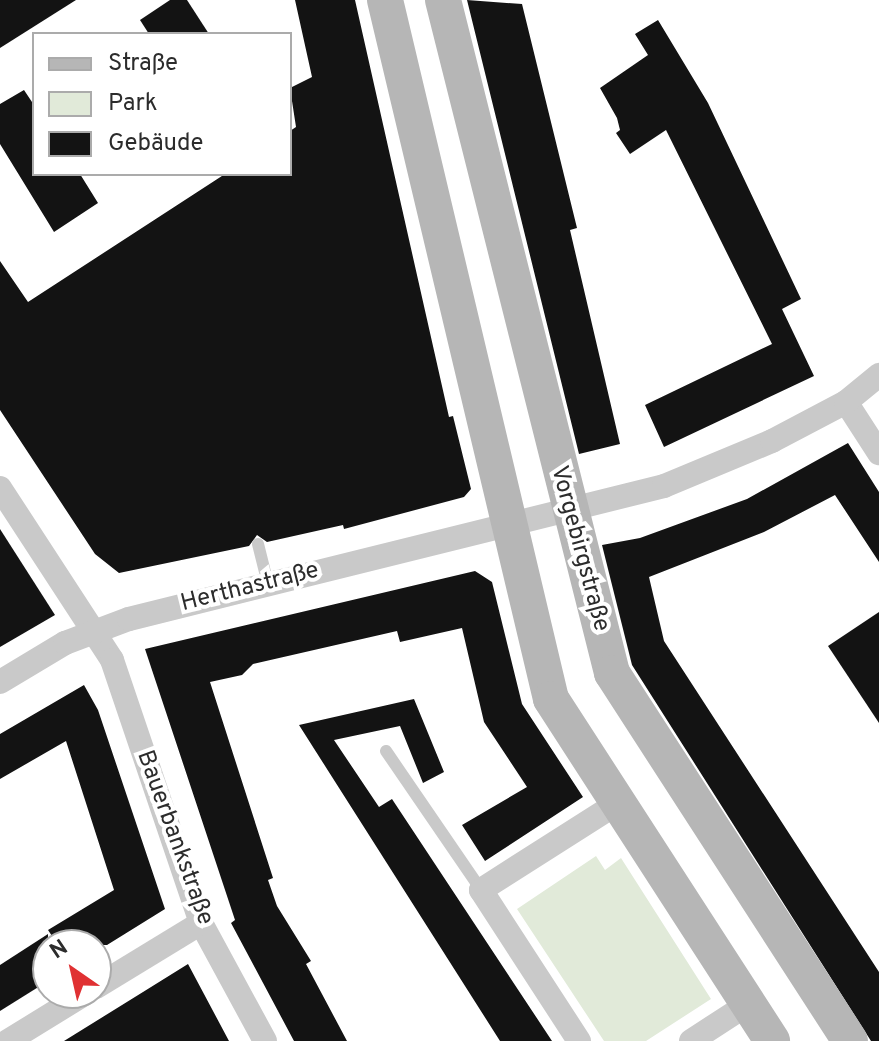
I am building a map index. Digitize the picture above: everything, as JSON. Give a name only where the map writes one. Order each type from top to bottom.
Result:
[{"type":"main road","points":[[385,0],[551,699],[772,1041]]},
{"type":"main road","name":"Vorgebirgstraße","points":[[443,0],[512,265],[568,513],[612,673],[850,1041]]},
{"type":"street","name":"Herthastraße","points":[[0,682],[95,630],[268,584],[568,513],[664,486],[772,441],[846,402],[879,375]]},
{"type":"street","points":[[846,402],[879,453]]},
{"type":"street","name":"Bauerbankstraße","points":[[0,488],[112,660],[201,923],[265,1041]]},
{"type":"street","points":[[579,1041],[481,890],[616,804]]},
{"type":"street","points":[[112,977],[201,923]]},
{"type":"street","points":[[691,1041],[748,1004]]},
{"type":"street","points":[[8,1041],[60,1009]]},
{"type":"lane","points":[[258,544],[268,584]]},
{"type":"lane","points":[[386,751],[481,890]]},
{"type":"green space","points":[[596,856],[605,870],[621,858],[711,999],[646,1041],[604,1041],[517,909]]},
{"type":"building","points":[[0,0],[76,0],[0,48]]},
{"type":"building","points":[[170,0],[187,0],[208,32],[148,32],[140,20]]},
{"type":"building","points":[[295,0],[355,0],[449,417],[453,416],[471,489],[464,497],[344,529],[343,525],[267,542],[257,535],[249,546],[119,573],[95,554],[0,410],[0,261],[28,302],[222,176],[292,176],[292,130],[296,127],[292,87],[312,77]]},
{"type":"building","points":[[467,0],[522,4],[577,228],[570,230],[620,444],[579,454]]},
{"type":"building","points":[[658,20],[708,103],[801,299],[782,309],[814,376],[664,447],[645,405],[772,344],[666,130],[630,154],[616,133],[620,130],[617,118],[600,88],[648,55],[635,34]]},
{"type":"building","points":[[24,90],[32,102],[32,176],[81,176],[98,203],[54,232],[0,144],[0,104]]},
{"type":"building","points":[[848,443],[879,492],[879,562],[835,495],[764,532],[649,577],[664,641],[879,972],[879,1041],[871,1041],[632,665],[602,545],[640,538],[747,499]]},
{"type":"building","points":[[0,529],[55,615],[0,647]]},
{"type":"building","points":[[475,571],[492,582],[522,704],[583,797],[485,861],[462,825],[527,787],[484,722],[462,628],[400,642],[397,631],[253,664],[242,675],[210,682],[273,878],[268,880],[277,906],[311,961],[306,964],[347,1041],[294,1041],[231,923],[235,920],[145,649]]},
{"type":"building","points":[[879,612],[879,723],[828,646]]},
{"type":"building","points":[[84,685],[98,710],[165,909],[112,942],[112,929],[50,929],[114,890],[66,741],[0,779],[0,734]]},
{"type":"building","points":[[414,699],[444,772],[423,783],[400,726],[334,740],[379,807],[392,799],[552,1041],[500,1041],[299,725]]},
{"type":"building","points":[[32,944],[32,991],[0,1011],[0,965]]},
{"type":"building","points":[[188,964],[229,1041],[64,1041],[143,992]]}]
